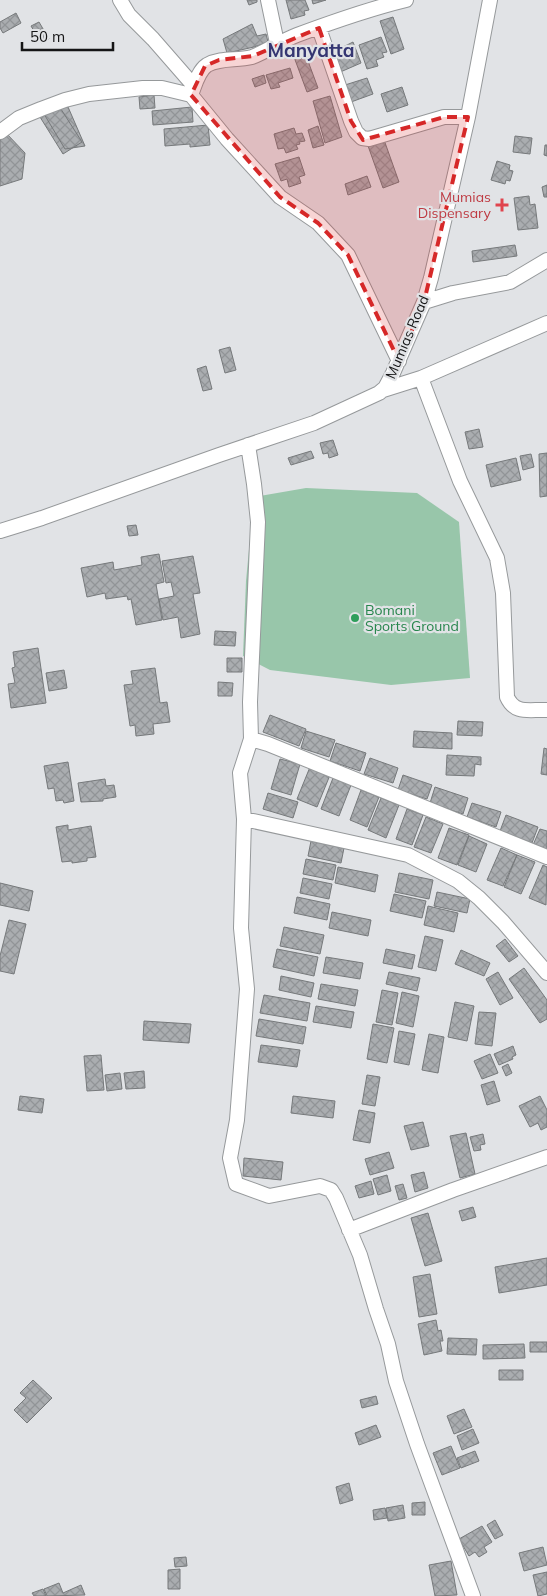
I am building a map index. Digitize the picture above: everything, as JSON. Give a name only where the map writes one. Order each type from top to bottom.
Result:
[{"type":"street","points":[[120,0],[129,15],[153,39],[193,90],[227,139],[280,196],[318,223],[348,255],[399,361]]},
{"type":"street","points":[[268,0],[277,43]]},
{"type":"street","points":[[193,90],[205,66],[219,60],[243,59],[253,56],[277,43],[406,0]]},
{"type":"street","name":"Mumias Road","points":[[0,531],[314,424],[372,397],[382,390],[399,361],[424,302],[468,117],[490,0]]},
{"type":"street","points":[[318,28],[351,121],[356,132],[362,138],[369,139],[444,117],[468,117]]},
{"type":"street","points":[[0,132],[19,118],[41,108],[89,94],[144,88],[193,90]]},
{"type":"street","points":[[424,302],[453,293],[510,282],[525,275],[547,260]]},
{"type":"street","points":[[382,390],[421,378],[547,323]]},
{"type":"street","points":[[421,378],[460,481],[497,558],[503,593],[507,697],[511,705],[516,709],[547,710]]},
{"type":"street","points":[[248,446],[258,522],[250,702],[251,739],[240,773],[244,819],[241,928],[247,989],[237,1120],[230,1158],[236,1184],[269,1196],[320,1186],[331,1190],[336,1198],[360,1255],[388,1344],[396,1381],[473,1596]]},
{"type":"street","points":[[251,739],[268,744],[547,857]]},
{"type":"street","points":[[244,819],[408,855],[458,881],[479,898],[504,922],[547,973]]},
{"type":"street","points":[[349,1230],[453,1190],[547,1157]]},
{"type":"highlighted area","points":[[319,28],[351,121],[363,140],[444,117],[468,117],[424,302],[399,361],[348,255],[318,223],[280,197],[191,95],[205,66],[219,60],[253,56]]},
{"type":"green space","name":"Bomani Sports Ground","points":[[306,488],[417,493],[459,522],[470,678],[391,685],[270,670],[243,656],[246,581],[254,497]]},
{"type":"building","points":[[247,0],[257,0],[257,2],[249,5]]},
{"type":"building","points":[[286,0],[305,0],[309,10],[304,11],[305,15],[291,19]]},
{"type":"building","points":[[312,0],[326,0],[313,4]]},
{"type":"building","points":[[16,13],[21,23],[3,33],[0,28],[0,22]]},
{"type":"building","points":[[393,17],[404,49],[391,54],[380,21]]},
{"type":"building","points":[[39,22],[49,39],[41,43],[31,26]]},
{"type":"building","points":[[252,24],[257,36],[266,34],[268,42],[227,53],[223,39]]},
{"type":"building","points":[[381,37],[387,52],[382,53],[384,57],[376,60],[378,66],[367,69],[359,45]]},
{"type":"building","points":[[353,42],[361,63],[338,73],[331,53]]},
{"type":"building","points":[[305,53],[318,88],[307,92],[294,57]]},
{"type":"building","points":[[290,68],[293,78],[278,83],[280,87],[271,89],[266,75]]},
{"type":"building","points":[[264,75],[266,83],[255,87],[252,79]]},
{"type":"building","points":[[367,78],[373,94],[351,102],[345,85]]},
{"type":"building","points":[[402,87],[408,105],[387,112],[381,94]]},
{"type":"building","points":[[154,95],[155,108],[140,109],[139,97]]},
{"type":"building","points":[[330,96],[342,137],[325,143],[313,101]]},
{"type":"building","points":[[65,100],[85,146],[65,149],[41,109]]},
{"type":"building","points":[[59,106],[82,142],[63,154],[40,117]]},
{"type":"building","points":[[192,107],[193,122],[153,125],[152,111]]},
{"type":"building","points":[[208,125],[210,145],[190,147],[190,144],[165,146],[164,129]]},
{"type":"building","points":[[318,126],[324,145],[313,148],[308,130]]},
{"type":"building","points":[[294,128],[296,134],[302,133],[305,141],[299,142],[300,144],[296,145],[298,149],[286,153],[284,148],[278,149],[274,134]]},
{"type":"building","points":[[6,133],[25,153],[22,179],[0,186],[0,136]]},
{"type":"building","points":[[515,136],[532,138],[530,154],[513,152]]},
{"type":"building","points":[[383,137],[399,182],[383,188],[367,143]]},
{"type":"building","points":[[545,145],[547,145],[547,156],[544,155]]},
{"type":"building","points":[[299,157],[305,175],[299,177],[301,183],[289,187],[287,179],[281,181],[275,164]]},
{"type":"building","points":[[497,161],[510,165],[509,170],[513,171],[510,181],[506,180],[505,184],[491,180]]},
{"type":"building","points":[[367,176],[371,187],[348,195],[345,184]]},
{"type":"building","points":[[547,185],[547,197],[544,197],[542,187]]},
{"type":"building","points":[[529,196],[530,205],[535,204],[538,228],[518,230],[514,198]]},
{"type":"building","points":[[515,245],[517,256],[473,262],[472,251]]},
{"type":"building","points":[[230,347],[236,370],[225,373],[219,350]]},
{"type":"building","points":[[206,366],[212,389],[203,391],[197,369]]},
{"type":"building","points":[[479,429],[483,447],[469,449],[465,432]]},
{"type":"building","points":[[333,440],[338,455],[329,458],[328,453],[323,454],[320,443]]},
{"type":"building","points":[[311,451],[314,458],[291,465],[288,458]]},
{"type":"building","points":[[547,453],[547,496],[540,497],[539,454]]},
{"type":"building","points":[[531,454],[534,467],[523,470],[520,456]]},
{"type":"building","points":[[516,458],[521,480],[491,487],[486,465]]},
{"type":"building","points":[[136,525],[138,535],[129,536],[127,526]]},
{"type":"building","points":[[159,554],[164,582],[156,584],[162,620],[136,625],[131,599],[128,600],[127,596],[106,599],[105,593],[87,597],[81,568],[113,562],[114,570],[142,565],[141,557]]},
{"type":"building","points":[[193,556],[200,593],[193,594],[200,634],[181,638],[178,617],[163,620],[159,599],[174,596],[171,582],[166,583],[162,561]]},
{"type":"building","points":[[215,631],[236,632],[235,646],[214,645]]},
{"type":"building","points":[[38,648],[46,703],[11,708],[8,684],[15,683],[12,668],[15,667],[13,652]]},
{"type":"building","points":[[227,658],[242,658],[242,672],[227,672]]},
{"type":"building","points":[[155,668],[160,703],[167,702],[170,722],[153,724],[154,734],[136,736],[135,725],[130,726],[124,685],[133,684],[131,671]]},
{"type":"building","points":[[64,670],[67,688],[49,691],[46,673]]},
{"type":"building","points":[[218,682],[233,683],[232,696],[218,696]]},
{"type":"building","points":[[270,715],[306,729],[299,746],[263,732]]},
{"type":"building","points":[[458,721],[483,722],[482,736],[457,735]]},
{"type":"building","points":[[306,731],[335,740],[329,757],[301,748]]},
{"type":"building","points":[[414,731],[452,733],[452,749],[413,747]]},
{"type":"building","points":[[336,743],[366,753],[360,771],[330,761]]},
{"type":"building","points":[[544,748],[547,749],[547,775],[541,774]]},
{"type":"building","points":[[447,755],[481,757],[481,765],[475,764],[474,776],[446,775]]},
{"type":"building","points":[[370,758],[398,768],[393,783],[364,774]]},
{"type":"building","points":[[280,759],[300,764],[291,795],[271,789]]},
{"type":"building","points":[[68,762],[74,801],[64,803],[63,800],[56,801],[54,788],[48,789],[44,766]]},
{"type":"building","points":[[310,767],[330,775],[317,807],[297,799]]},
{"type":"building","points":[[403,775],[432,785],[427,799],[398,790]]},
{"type":"building","points":[[333,778],[351,785],[339,816],[321,809]]},
{"type":"building","points":[[105,779],[106,786],[114,785],[116,797],[103,799],[103,801],[81,802],[78,783]]},
{"type":"building","points":[[435,787],[468,798],[463,814],[430,803]]},
{"type":"building","points":[[361,790],[379,797],[367,827],[350,820]]},
{"type":"building","points":[[268,793],[298,802],[293,818],[263,809]]},
{"type":"building","points":[[381,798],[399,805],[386,838],[368,830]]},
{"type":"building","points":[[472,803],[501,812],[496,827],[467,817]]},
{"type":"building","points":[[407,809],[423,815],[412,845],[396,839]]},
{"type":"building","points":[[506,815],[538,827],[532,843],[500,831]]},
{"type":"building","points":[[426,817],[443,824],[431,853],[414,847]]},
{"type":"building","points":[[68,825],[68,830],[91,826],[96,857],[87,858],[87,861],[62,862],[56,827]]},
{"type":"building","points":[[449,828],[469,835],[457,865],[438,858]]},
{"type":"building","points":[[540,829],[547,831],[547,851],[533,845]]},
{"type":"building","points":[[469,836],[487,844],[476,872],[458,865]]},
{"type":"building","points":[[311,841],[344,848],[341,863],[308,856]]},
{"type":"building","points":[[501,848],[517,855],[503,886],[487,880]]},
{"type":"building","points":[[517,855],[535,862],[521,894],[504,887]]},
{"type":"building","points":[[306,859],[336,865],[333,880],[303,874]]},
{"type":"building","points":[[543,865],[547,867],[546,905],[529,898]]},
{"type":"building","points":[[338,867],[378,875],[375,892],[335,883]]},
{"type":"building","points":[[399,873],[433,880],[429,899],[395,892]]},
{"type":"building","points":[[303,878],[332,884],[329,899],[300,893]]},
{"type":"building","points":[[0,883],[33,891],[29,911],[0,905]]},
{"type":"building","points":[[437,892],[470,899],[467,913],[434,906]]},
{"type":"building","points":[[394,894],[426,901],[422,918],[390,911]]},
{"type":"building","points":[[297,897],[330,904],[327,920],[294,913]]},
{"type":"building","points":[[428,906],[458,913],[454,932],[424,925]]},
{"type":"building","points":[[332,912],[371,920],[368,936],[329,928]]},
{"type":"building","points":[[9,920],[26,924],[14,974],[0,971],[0,956]]},
{"type":"building","points":[[284,927],[324,935],[320,954],[280,946]]},
{"type":"building","points":[[425,936],[443,940],[436,971],[418,967]]},
{"type":"building","points":[[505,939],[518,956],[509,962],[496,946]]},
{"type":"building","points":[[277,949],[318,957],[314,976],[273,967]]},
{"type":"building","points":[[386,949],[415,955],[412,969],[383,963]]},
{"type":"building","points":[[461,950],[490,963],[484,976],[455,964]]},
{"type":"building","points":[[326,957],[363,963],[360,979],[323,973]]},
{"type":"building","points":[[524,968],[547,1000],[547,1019],[540,1023],[509,979]]},
{"type":"building","points":[[389,972],[420,978],[417,991],[386,984]]},
{"type":"building","points":[[498,972],[513,998],[500,1005],[486,979]]},
{"type":"building","points":[[281,976],[314,983],[311,997],[279,990]]},
{"type":"building","points":[[321,984],[358,990],[355,1006],[318,999]]},
{"type":"building","points":[[382,990],[398,993],[392,1025],[376,1022]]},
{"type":"building","points":[[402,992],[419,996],[413,1027],[396,1023]]},
{"type":"building","points":[[264,995],[310,1003],[307,1021],[260,1013]]},
{"type":"building","points":[[455,1002],[474,1006],[467,1041],[448,1037]]},
{"type":"building","points":[[316,1006],[354,1012],[351,1028],[313,1022]]},
{"type":"building","points":[[479,1012],[496,1013],[492,1046],[475,1044]]},
{"type":"building","points":[[259,1019],[306,1027],[303,1044],[256,1036]]},
{"type":"building","points":[[144,1021],[191,1024],[189,1043],[143,1040]]},
{"type":"building","points":[[373,1024],[394,1028],[387,1063],[367,1059]]},
{"type":"building","points":[[399,1031],[415,1034],[409,1065],[394,1062]]},
{"type":"building","points":[[429,1034],[444,1037],[438,1073],[422,1070]]},
{"type":"building","points":[[261,1045],[300,1050],[297,1067],[258,1062]]},
{"type":"building","points":[[513,1046],[516,1055],[512,1057],[513,1059],[499,1065],[494,1054]]},
{"type":"building","points":[[490,1054],[498,1073],[482,1079],[474,1061]]},
{"type":"building","points":[[101,1055],[104,1090],[87,1091],[84,1056]]},
{"type":"building","points":[[508,1064],[512,1073],[506,1076],[502,1067]]},
{"type":"building","points":[[144,1071],[145,1088],[126,1089],[124,1073]]},
{"type":"building","points":[[120,1073],[122,1089],[107,1091],[105,1075]]},
{"type":"building","points":[[367,1075],[380,1077],[375,1106],[362,1104]]},
{"type":"building","points":[[494,1081],[500,1101],[487,1105],[481,1085]]},
{"type":"building","points":[[20,1096],[44,1099],[42,1113],[18,1110]]},
{"type":"building","points":[[293,1096],[335,1101],[333,1118],[291,1113]]},
{"type":"building","points":[[540,1096],[547,1110],[547,1127],[541,1130],[538,1123],[530,1127],[519,1106]]},
{"type":"building","points":[[359,1110],[375,1113],[370,1143],[353,1140]]},
{"type":"building","points":[[423,1122],[429,1146],[411,1150],[404,1126]]},
{"type":"building","points":[[466,1133],[475,1174],[460,1178],[450,1136]]},
{"type":"building","points":[[483,1134],[485,1144],[480,1145],[481,1150],[474,1151],[470,1137]]},
{"type":"building","points":[[389,1152],[394,1168],[370,1175],[365,1159]]},
{"type":"building","points":[[244,1158],[283,1162],[281,1180],[243,1176]]},
{"type":"building","points":[[424,1172],[428,1188],[415,1192],[411,1175]]},
{"type":"building","points":[[387,1175],[391,1191],[378,1195],[373,1179]]},
{"type":"building","points":[[371,1181],[374,1194],[359,1198],[355,1186]]},
{"type":"building","points":[[403,1184],[407,1198],[399,1200],[395,1186]]},
{"type":"building","points":[[473,1207],[476,1217],[462,1221],[459,1211]]},
{"type":"building","points":[[428,1213],[442,1261],[425,1266],[411,1218]]},
{"type":"building","points":[[547,1258],[547,1285],[499,1293],[495,1267]]},
{"type":"building","points":[[430,1274],[437,1314],[419,1317],[413,1277]]},
{"type":"building","points":[[436,1320],[438,1331],[441,1330],[443,1341],[440,1341],[442,1351],[424,1355],[418,1324]]},
{"type":"building","points":[[448,1338],[477,1339],[476,1355],[447,1354]]},
{"type":"building","points":[[530,1342],[547,1342],[547,1352],[530,1352]]},
{"type":"building","points":[[524,1344],[525,1358],[483,1359],[483,1345]]},
{"type":"building","points":[[499,1370],[523,1370],[523,1380],[499,1380]]},
{"type":"building","points":[[33,1380],[52,1398],[27,1423],[14,1410],[26,1398],[20,1393]]},
{"type":"building","points":[[376,1396],[378,1404],[362,1408],[360,1400]]},
{"type":"building","points":[[464,1409],[472,1427],[454,1434],[447,1416]]},
{"type":"building","points":[[376,1425],[381,1437],[359,1445],[355,1433]]},
{"type":"building","points":[[473,1429],[479,1443],[462,1450],[457,1436]]},
{"type":"building","points":[[451,1446],[460,1468],[442,1475],[433,1453]]},
{"type":"building","points":[[475,1451],[479,1461],[461,1468],[457,1458]]},
{"type":"building","points":[[349,1483],[353,1500],[340,1504],[336,1487]]},
{"type":"building","points":[[425,1502],[425,1515],[412,1515],[412,1503]]},
{"type":"building","points":[[403,1505],[405,1518],[388,1521],[386,1508]]},
{"type":"building","points":[[385,1508],[387,1518],[374,1520],[373,1510]]},
{"type":"building","points":[[495,1520],[503,1535],[495,1539],[487,1525]]},
{"type":"building","points":[[482,1526],[492,1542],[484,1547],[487,1552],[479,1557],[475,1552],[469,1556],[459,1539]]},
{"type":"building","points":[[543,1547],[547,1565],[524,1571],[519,1553]]},
{"type":"building","points":[[186,1557],[187,1566],[175,1567],[174,1558]]},
{"type":"building","points":[[451,1561],[457,1595],[435,1596],[429,1565]]},
{"type":"building","points":[[180,1569],[180,1589],[168,1589],[168,1570]]},
{"type":"building","points":[[547,1572],[547,1594],[538,1596],[533,1575]]},
{"type":"building","points":[[59,1583],[63,1593],[81,1585],[85,1595],[47,1596],[44,1589]]},
{"type":"building","points":[[43,1589],[46,1596],[34,1596],[32,1593]]},
{"type":"place","name":"Mumias Dispensary","points":[[502,205]]},
{"type":"place","name":"Bomani Sports Ground","points":[[355,618]]},
{"type":"district","name":"Manyatta","points":[[311,50]]}]
